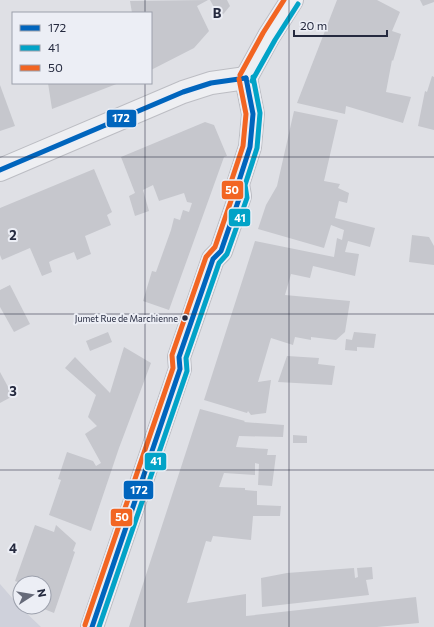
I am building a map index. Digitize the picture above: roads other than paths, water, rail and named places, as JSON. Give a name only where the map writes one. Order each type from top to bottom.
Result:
[{"type":"street","points":[[92,627],[180,369],[179,357],[213,259],[221,251],[240,196],[238,184],[247,160],[252,132],[253,114],[246,78],[269,36],[292,0]]},
{"type":"street","points":[[0,170],[183,92],[211,83],[246,78]]},
{"type":"place","name":"Jumet Rue de Marchienne","points":[[185,318]]}]
